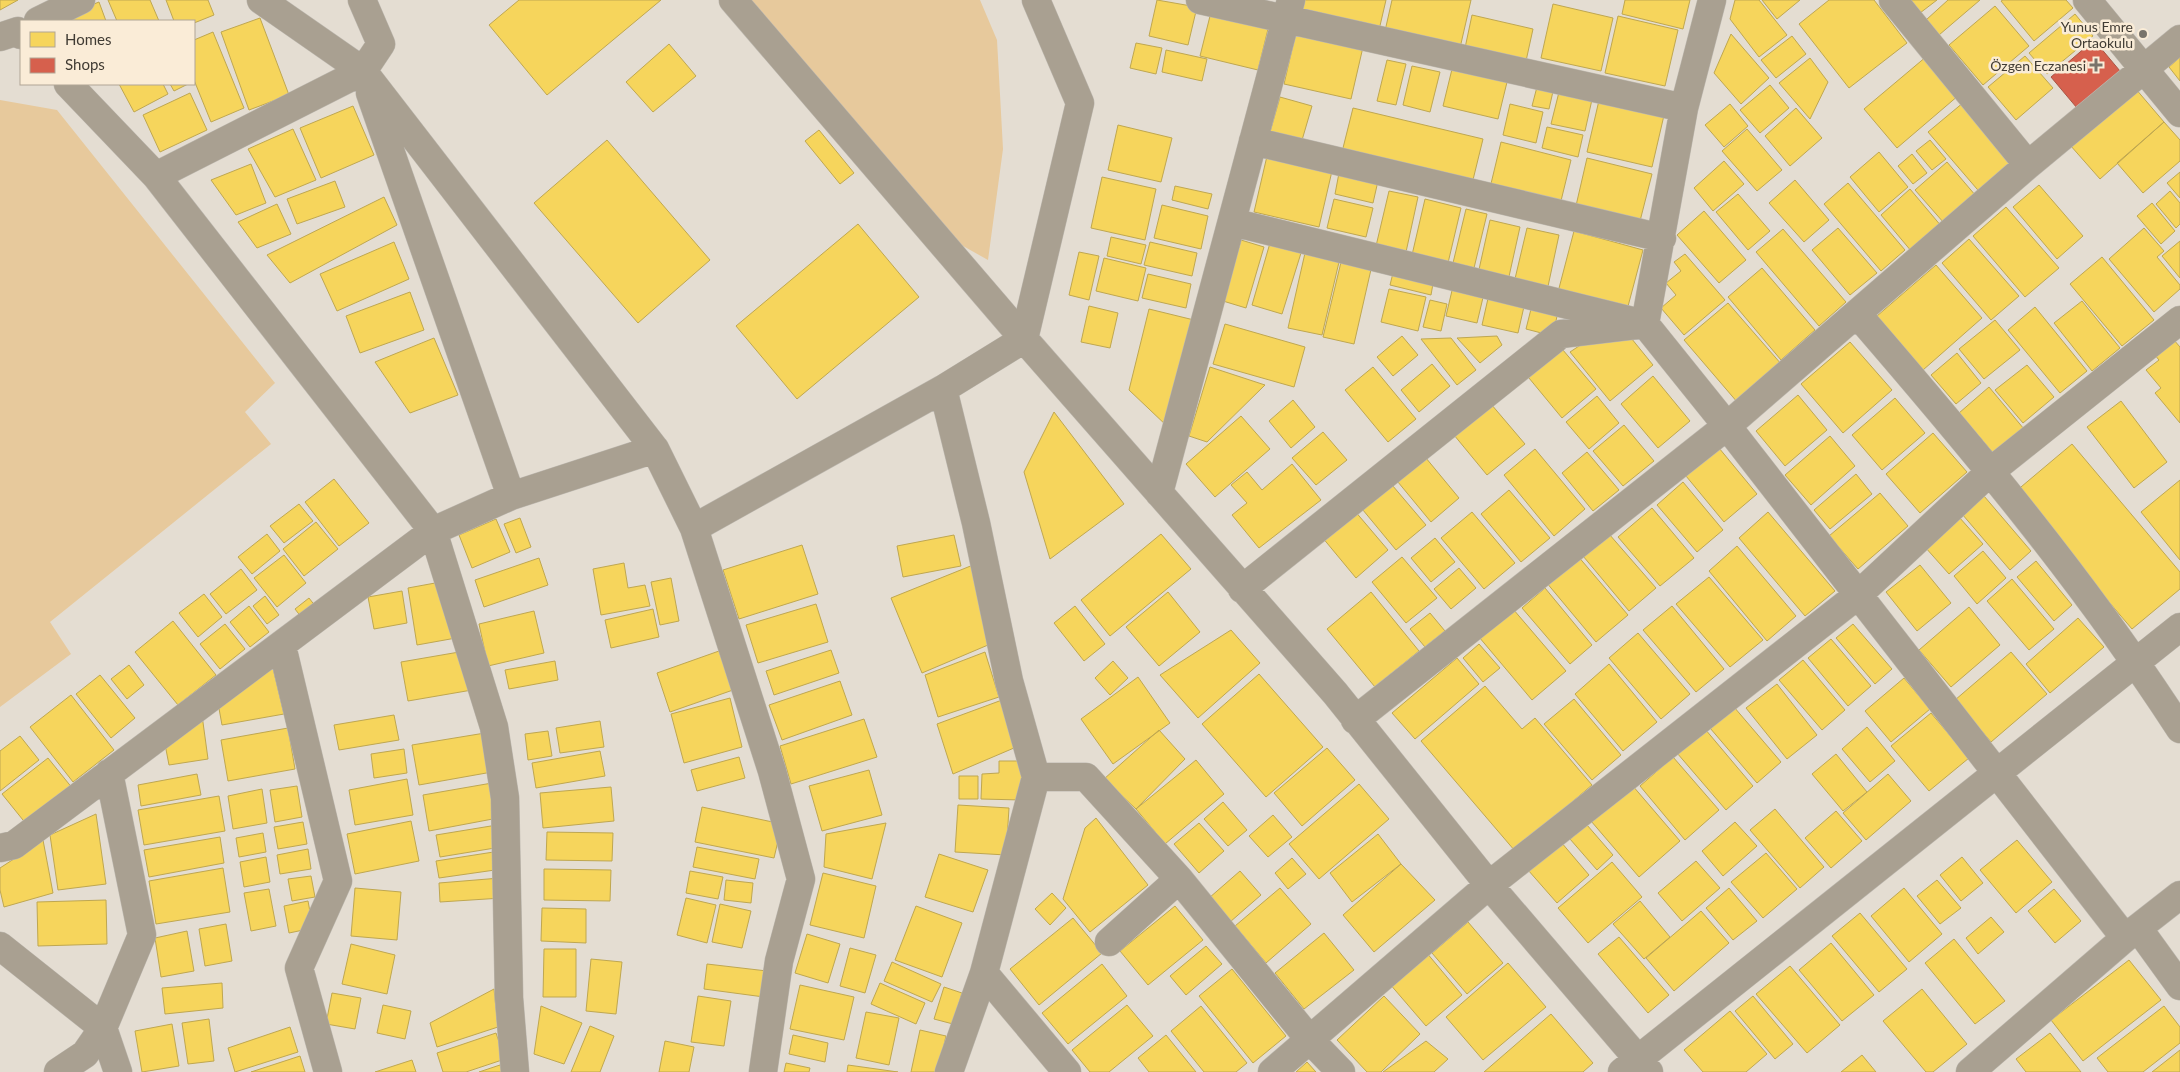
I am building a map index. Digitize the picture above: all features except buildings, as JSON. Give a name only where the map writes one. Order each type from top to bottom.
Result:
[{"type":"street","points":[[42,20],[81,0]]},
{"type":"street","points":[[261,0],[362,71],[655,450],[694,528],[772,772],[801,879],[779,961],[763,1072]]},
{"type":"street","points":[[156,176],[362,71],[381,44],[362,0]]},
{"type":"street","points":[[733,0],[1024,339],[1335,693],[1636,1067],[1996,772],[2137,663],[2180,627]]},
{"type":"street","points":[[694,528],[943,389],[1024,339],[1080,104],[1036,0]]},
{"type":"street","points":[[1200,0],[1289,10],[1684,108]]},
{"type":"street","points":[[1645,324],[1684,108],[1712,0]]},
{"type":"street","points":[[1893,0],[2028,165]]},
{"type":"street","points":[[2087,0],[2180,113]]},
{"type":"street","points":[[1159,493],[1232,222],[1252,140],[1289,10]]},
{"type":"street","points":[[1355,720],[1728,426],[1858,315],[2028,165],[2180,39]]},
{"type":"street","points":[[362,71],[511,496]]},
{"type":"street","points":[[69,85],[156,176],[433,532],[494,727],[505,798],[509,998],[515,1072]]},
{"type":"street","points":[[1252,140],[1662,238]]},
{"type":"street","points":[[1232,222],[1645,324],[1728,426],[1996,772],[2132,933],[2180,986]]},
{"type":"street","points":[[1858,315],[1991,471],[2137,663],[2180,729]]},
{"type":"street","points":[[1272,1072],[1489,885],[1858,595],[1991,471],[2180,320]]},
{"type":"street","points":[[1242,589],[1561,334],[1645,324]]},
{"type":"street","points":[[943,389],[976,523],[1009,681],[1036,777],[984,973],[949,1072]]},
{"type":"street","points":[[5,841],[109,773],[433,532],[511,496],[655,450]]},
{"type":"street","points":[[282,646],[338,881],[299,968],[328,1072]]},
{"type":"street","points":[[58,1072],[85,1054],[103,1028],[142,935],[109,773]]},
{"type":"street","points":[[1036,777],[1086,777],[1179,879],[1310,1040],[1341,1072]]},
{"type":"street","points":[[1109,942],[1179,879]]},
{"type":"street","points":[[1970,1072],[2132,933],[2180,895]]},
{"type":"street","points":[[0,946],[103,1028],[118,1072]]},
{"type":"street","points":[[984,973],[1067,1072]]},
{"type":"shaded area","points":[[748,0],[980,0],[997,40],[1003,149],[988,260],[956,242]]},
{"type":"shaded area","points":[[0,100],[57,110],[275,383],[245,412],[271,444],[50,622],[71,654],[0,707]]},
{"type":"place","name":"Yunus Emre Ortaokulu","points":[[2143,34]]},
{"type":"place","name":"Özgen Eczanesi","points":[[2096,65]]}]
